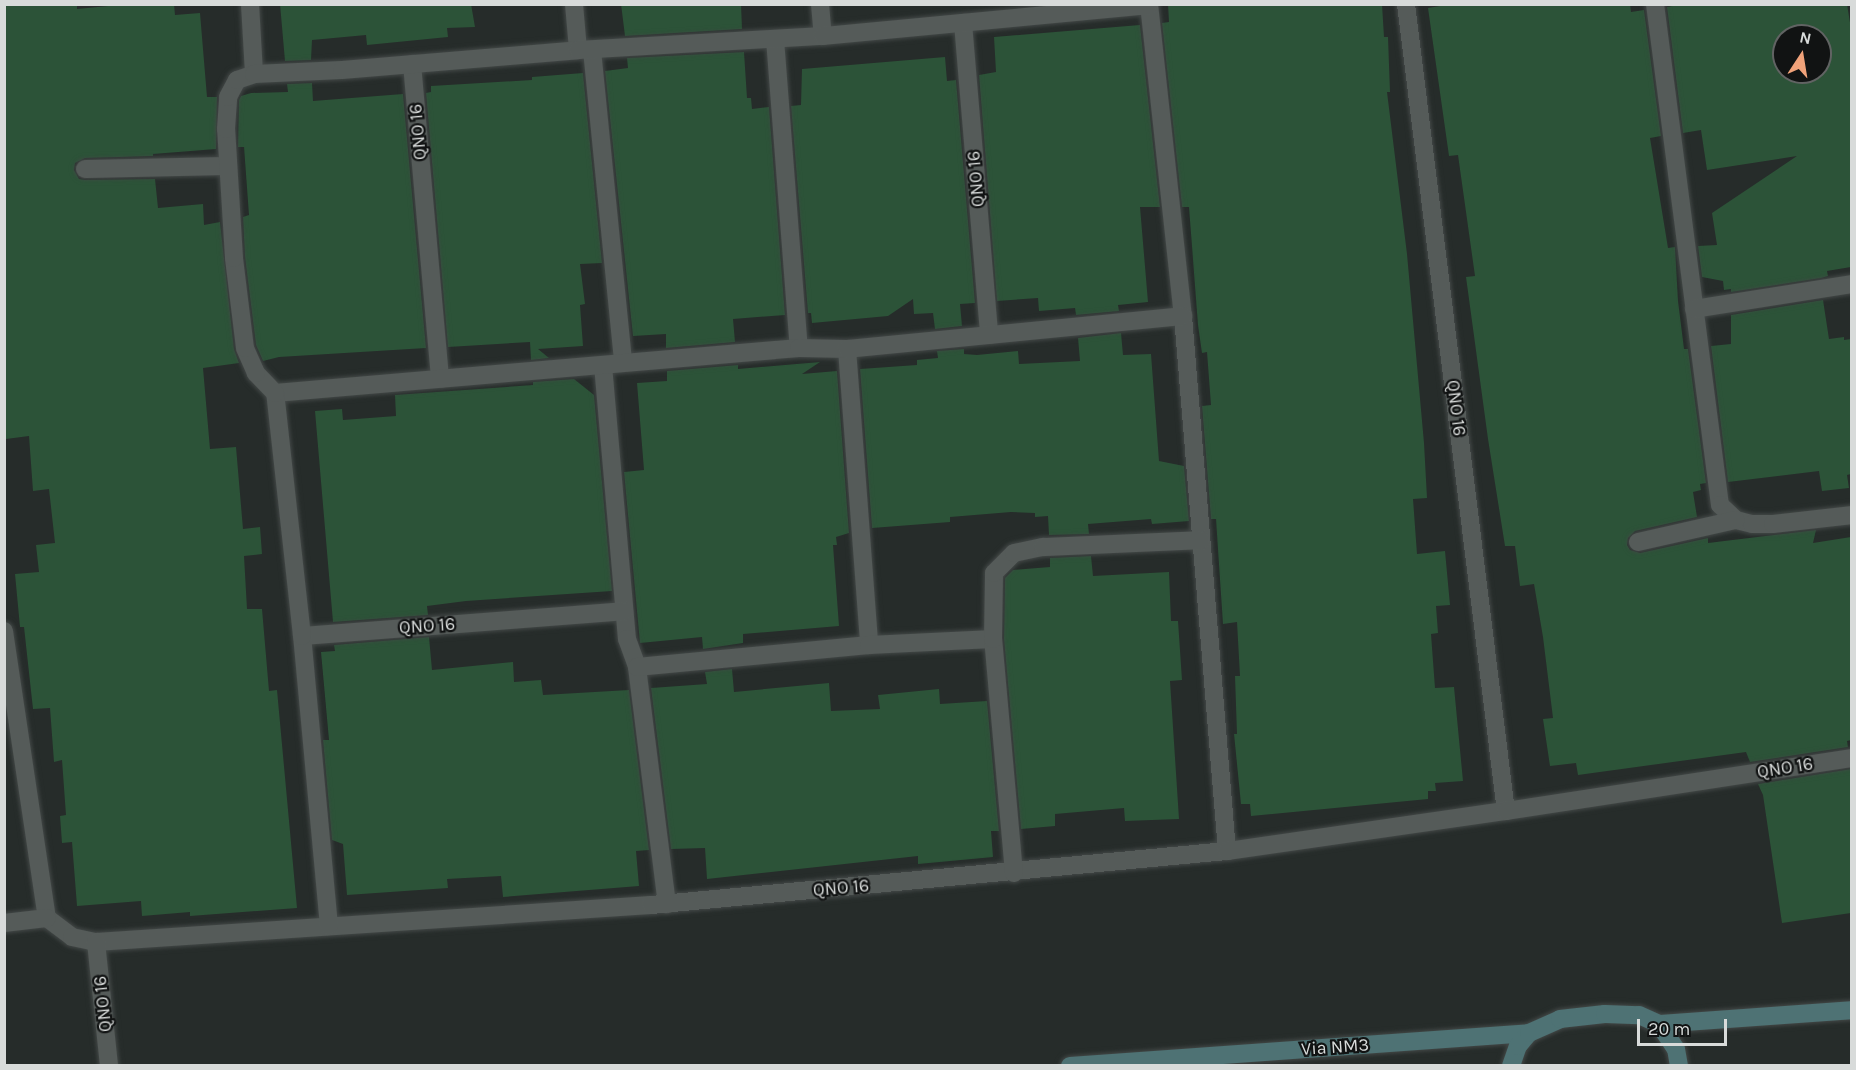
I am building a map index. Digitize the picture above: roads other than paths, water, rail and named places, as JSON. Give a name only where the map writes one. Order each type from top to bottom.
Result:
[{"type":"main road","points":[[1511,1065],[1518,1046],[1529,1033],[1560,1019],[1605,1014],[1639,1015],[1659,1024],[1851,1010]]},
{"type":"main road","points":[[1659,1024],[1676,1049],[1679,1065]]},
{"type":"main road","name":"Via NM3","points":[[1070,1065],[1529,1033]]},
{"type":"street","points":[[250,4],[254,74]]},
{"type":"street","points":[[574,4],[585,50],[622,362]]},
{"type":"street","points":[[820,4],[823,36]]},
{"type":"street","name":"QNO 16","points":[[1406,4],[1506,811]]},
{"type":"street","points":[[1655,4],[1720,505],[1736,520]]},
{"type":"street","points":[[329,926],[302,636],[275,393],[256,373],[245,348],[234,258],[226,129],[228,98],[237,80],[254,74],[585,50],[823,36],[1149,5],[1183,316],[1227,851]]},
{"type":"street","name":"QNO 16","points":[[963,23],[989,335]]},
{"type":"street","points":[[775,39],[799,348]]},
{"type":"street","name":"QNO 16","points":[[412,64],[440,379]]},
{"type":"street","points":[[85,169],[228,166]]},
{"type":"street","points":[[1694,309],[1851,284]]},
{"type":"street","points":[[275,393],[799,348],[847,349],[1183,316]]},
{"type":"street","points":[[847,349],[869,645]]},
{"type":"street","points":[[603,365],[627,639],[637,667],[667,904]]},
{"type":"street","points":[[1638,542],[1736,520],[1773,524],[1851,515]]},
{"type":"street","points":[[1014,873],[993,639],[994,573],[1014,552],[1043,547],[1201,540]]},
{"type":"street","name":"QNO 16","points":[[302,636],[624,611]]},
{"type":"street","points":[[4,631],[10,699],[47,918],[4,923]]},
{"type":"street","points":[[637,667],[869,645],[993,639]]},
{"type":"street","name":"QNO 16","points":[[47,918],[72,937],[96,942],[667,904],[1014,873],[1227,851],[1851,758]]},
{"type":"street","name":"QNO 16","points":[[96,942],[109,1065]]}]
